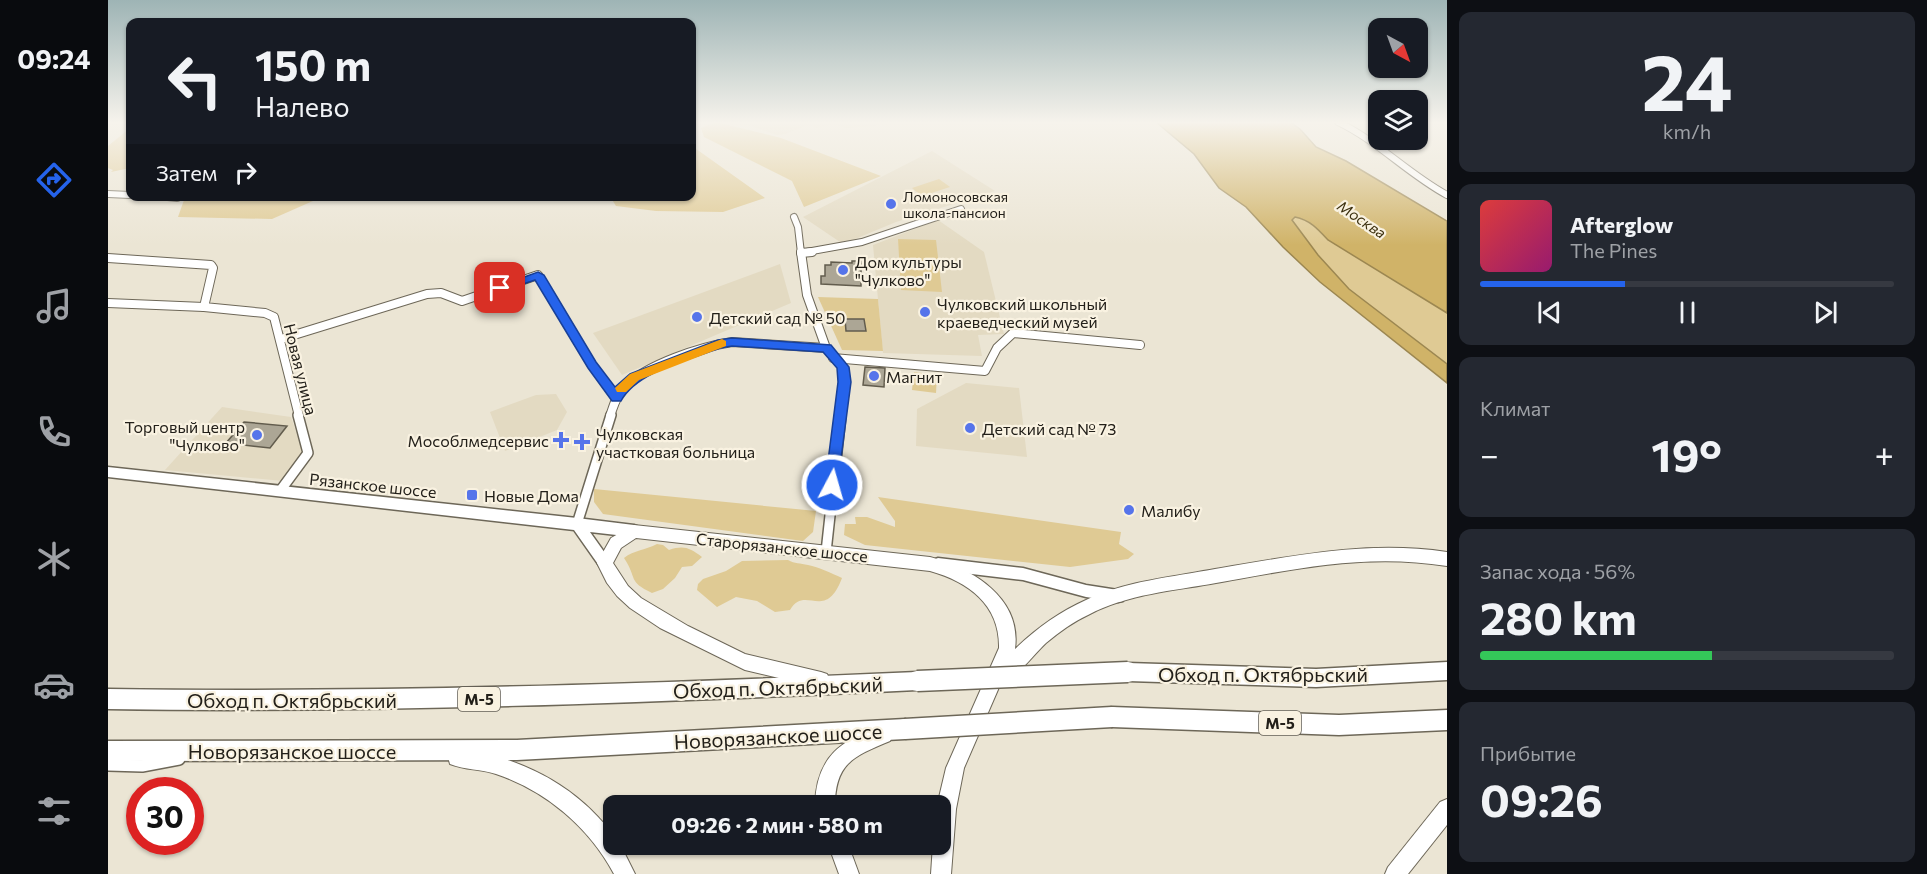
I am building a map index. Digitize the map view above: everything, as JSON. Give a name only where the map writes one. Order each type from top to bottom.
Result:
[{"type":"highway","name":"Обход п. Октябрьский","points":[[108,699],[231,701],[534,698],[1128,672],[1316,678],[1447,671]]},
{"type":"highway","name":"Новорязанское шоссе","points":[[108,751],[517,750],[1112,717],[1339,725],[1447,720]]},
{"type":"main road","name":"Рязанское шоссе","points":[[108,472],[634,531]]},
{"type":"main road","points":[[577,524],[625,593],[652,614],[680,631],[743,661],[793,675],[850,684]]},
{"type":"main road","name":"Старорязанское шоссе","points":[[634,531],[930,564],[955,570],[975,583],[996,605],[1005,622],[1009,638],[1007,648],[987,696]]},
{"type":"main road","points":[[605,563],[616,543],[634,531]]},
{"type":"main road","points":[[941,874],[946,809],[954,768],[969,730],[987,696],[1019,657],[1056,625],[1094,604],[1159,586],[1347,555],[1410,553],[1447,560]]},
{"type":"main road","points":[[930,564],[1023,574],[1086,591],[1119,596]]},
{"type":"main road","points":[[826,795],[827,775],[837,760],[852,748],[878,736],[905,729]]},
{"type":"main road","points":[[425,751],[495,764],[524,775],[552,791],[581,814],[602,838],[625,874]]},
{"type":"main road","points":[[1395,874],[1447,809]]},
{"type":"main road","points":[[842,855],[849,874]]},
{"type":"street","points":[[1402,163],[1430,186],[1447,195]]},
{"type":"street","points":[[108,194],[126,195]]},
{"type":"street","points":[[801,254],[825,252],[869,242],[961,209]]},
{"type":"street","points":[[794,217],[798,227],[807,295],[826,348],[843,367],[844,382],[826,552]]},
{"type":"street","points":[[108,258],[211,265],[213,268],[204,307]]},
{"type":"street","points":[[281,339],[427,294],[441,293],[462,301],[538,275],[592,365],[616,398]]},
{"type":"street","name":"Новая улица","points":[[108,303],[204,307],[265,313],[274,317],[308,453],[280,491]]},
{"type":"street","points":[[833,358],[985,371],[997,348],[1013,333],[1140,345]]},
{"type":"street","points":[[577,524],[616,398],[622,387],[635,377],[718,344],[732,342],[826,348]]},
{"type":"street","points":[[108,765],[142,766],[220,752]]},
{"type":"shaded area","points":[[108,163],[126,163],[126,169],[111,172],[113,170],[108,168]]},
{"type":"shaded area","points":[[696,163],[716,163],[765,198],[723,212],[656,211],[616,206],[613,201],[696,201]]},
{"type":"shaded area","points":[[756,163],[846,163],[881,176],[804,207],[792,181]]},
{"type":"shaded area","name":"Ломоносовская школа-пансион","points":[[909,163],[951,163],[995,191],[896,222],[843,244],[803,217]]},
{"type":"shaded area","points":[[939,179],[950,187],[922,196],[912,188]]},
{"type":"shaded area","points":[[184,201],[313,201],[272,219],[178,217]]},
{"type":"shaded area","points":[[1295,217],[1309,223],[1328,240],[1447,313],[1447,364],[1349,289],[1318,255],[1291,219]]},
{"type":"shaded area","points":[[938,220],[984,252],[1004,334],[978,335],[982,356],[883,353],[873,245]]},
{"type":"shaded area","points":[[898,239],[936,240],[942,292],[901,290]]},
{"type":"shaded area","name":"Детский сад № 50","points":[[780,264],[791,303],[622,375],[593,333]]},
{"type":"shaded area","points":[[818,297],[878,299],[883,351],[842,350]]},
{"type":"shaded area","points":[[914,372],[937,375],[936,393],[912,390]]},
{"type":"shaded area","name":"Детский сад № 73","points":[[966,383],[1019,388],[1027,457],[916,446],[917,409]]},
{"type":"shaded area","points":[[556,394],[567,412],[557,430],[505,451],[490,412],[536,395]]},
{"type":"shaded area","points":[[222,407],[291,417],[303,453],[283,481],[165,470]]},
{"type":"shaded area","points":[[594,489],[816,511],[813,532],[803,541],[603,514],[594,502]]},
{"type":"shaded area","points":[[878,497],[1121,532],[1119,544],[1134,554],[1128,559],[1070,567],[865,545],[844,535],[845,524],[856,524],[855,517],[867,517],[895,527],[895,521]]},
{"type":"shaded area","points":[[657,544],[669,550],[687,548],[702,557],[692,566],[682,567],[675,578],[663,589],[652,593],[636,582],[624,558]]},
{"type":"shaded area","points":[[788,560],[816,567],[842,578],[829,598],[822,601],[802,600],[790,610],[775,612],[757,601],[736,597],[717,607],[697,590],[698,584],[703,579],[726,571],[742,561]]},
{"type":"water","name":"Москва","points":[[1200,163],[1349,163],[1447,221],[1447,313],[1328,240],[1309,223],[1295,217],[1292,220],[1318,255],[1349,289],[1447,364],[1447,383],[1320,282],[1246,207],[1219,188]]},
{"type":"building","name":"Дом культуры \"Чулково\"","points":[[852,261],[861,261],[861,286],[821,284],[821,276],[825,276],[825,265],[831,265],[831,262],[852,263]]},
{"type":"building","points":[[845,319],[864,319],[866,331],[846,331]]},
{"type":"building","name":"Магнит","points":[[865,367],[885,368],[884,387],[863,385]]},
{"type":"building","name":"Торговый центр \"Чулково\"","points":[[244,422],[287,426],[270,448],[226,443]]},
{"type":"slow traffic","points":[[621,388],[635,377],[722,343]]},
{"type":"place","name":"Ломоносовская школа-пансион","points":[[891,204]]},
{"type":"place","name":"Дом культуры \"Чулково\"","points":[[843,270]]},
{"type":"place","name":"Чулковский школьный краеведческий музей","points":[[925,312]]},
{"type":"place","name":"Детский сад № 50","points":[[697,317]]},
{"type":"place","name":"Магнит","points":[[874,376]]},
{"type":"place","name":"Детский сад № 73","points":[[970,428]]},
{"type":"place","name":"Торговый центр \"Чулково\"","points":[[257,435]]},
{"type":"place","name":"Мособлмедсервис","points":[[561,440]]},
{"type":"place","name":"Чулковская участковая больница","points":[[582,442]]},
{"type":"place","name":"Новые Дома","points":[[472,495]]},
{"type":"place","name":"Малибу","points":[[1129,510]]},
{"type":"route","points":[[500,288],[538,275],[592,365],[616,398],[622,387],[635,377],[718,344],[732,342],[826,348],[843,367],[844,380],[832,485]]}]
